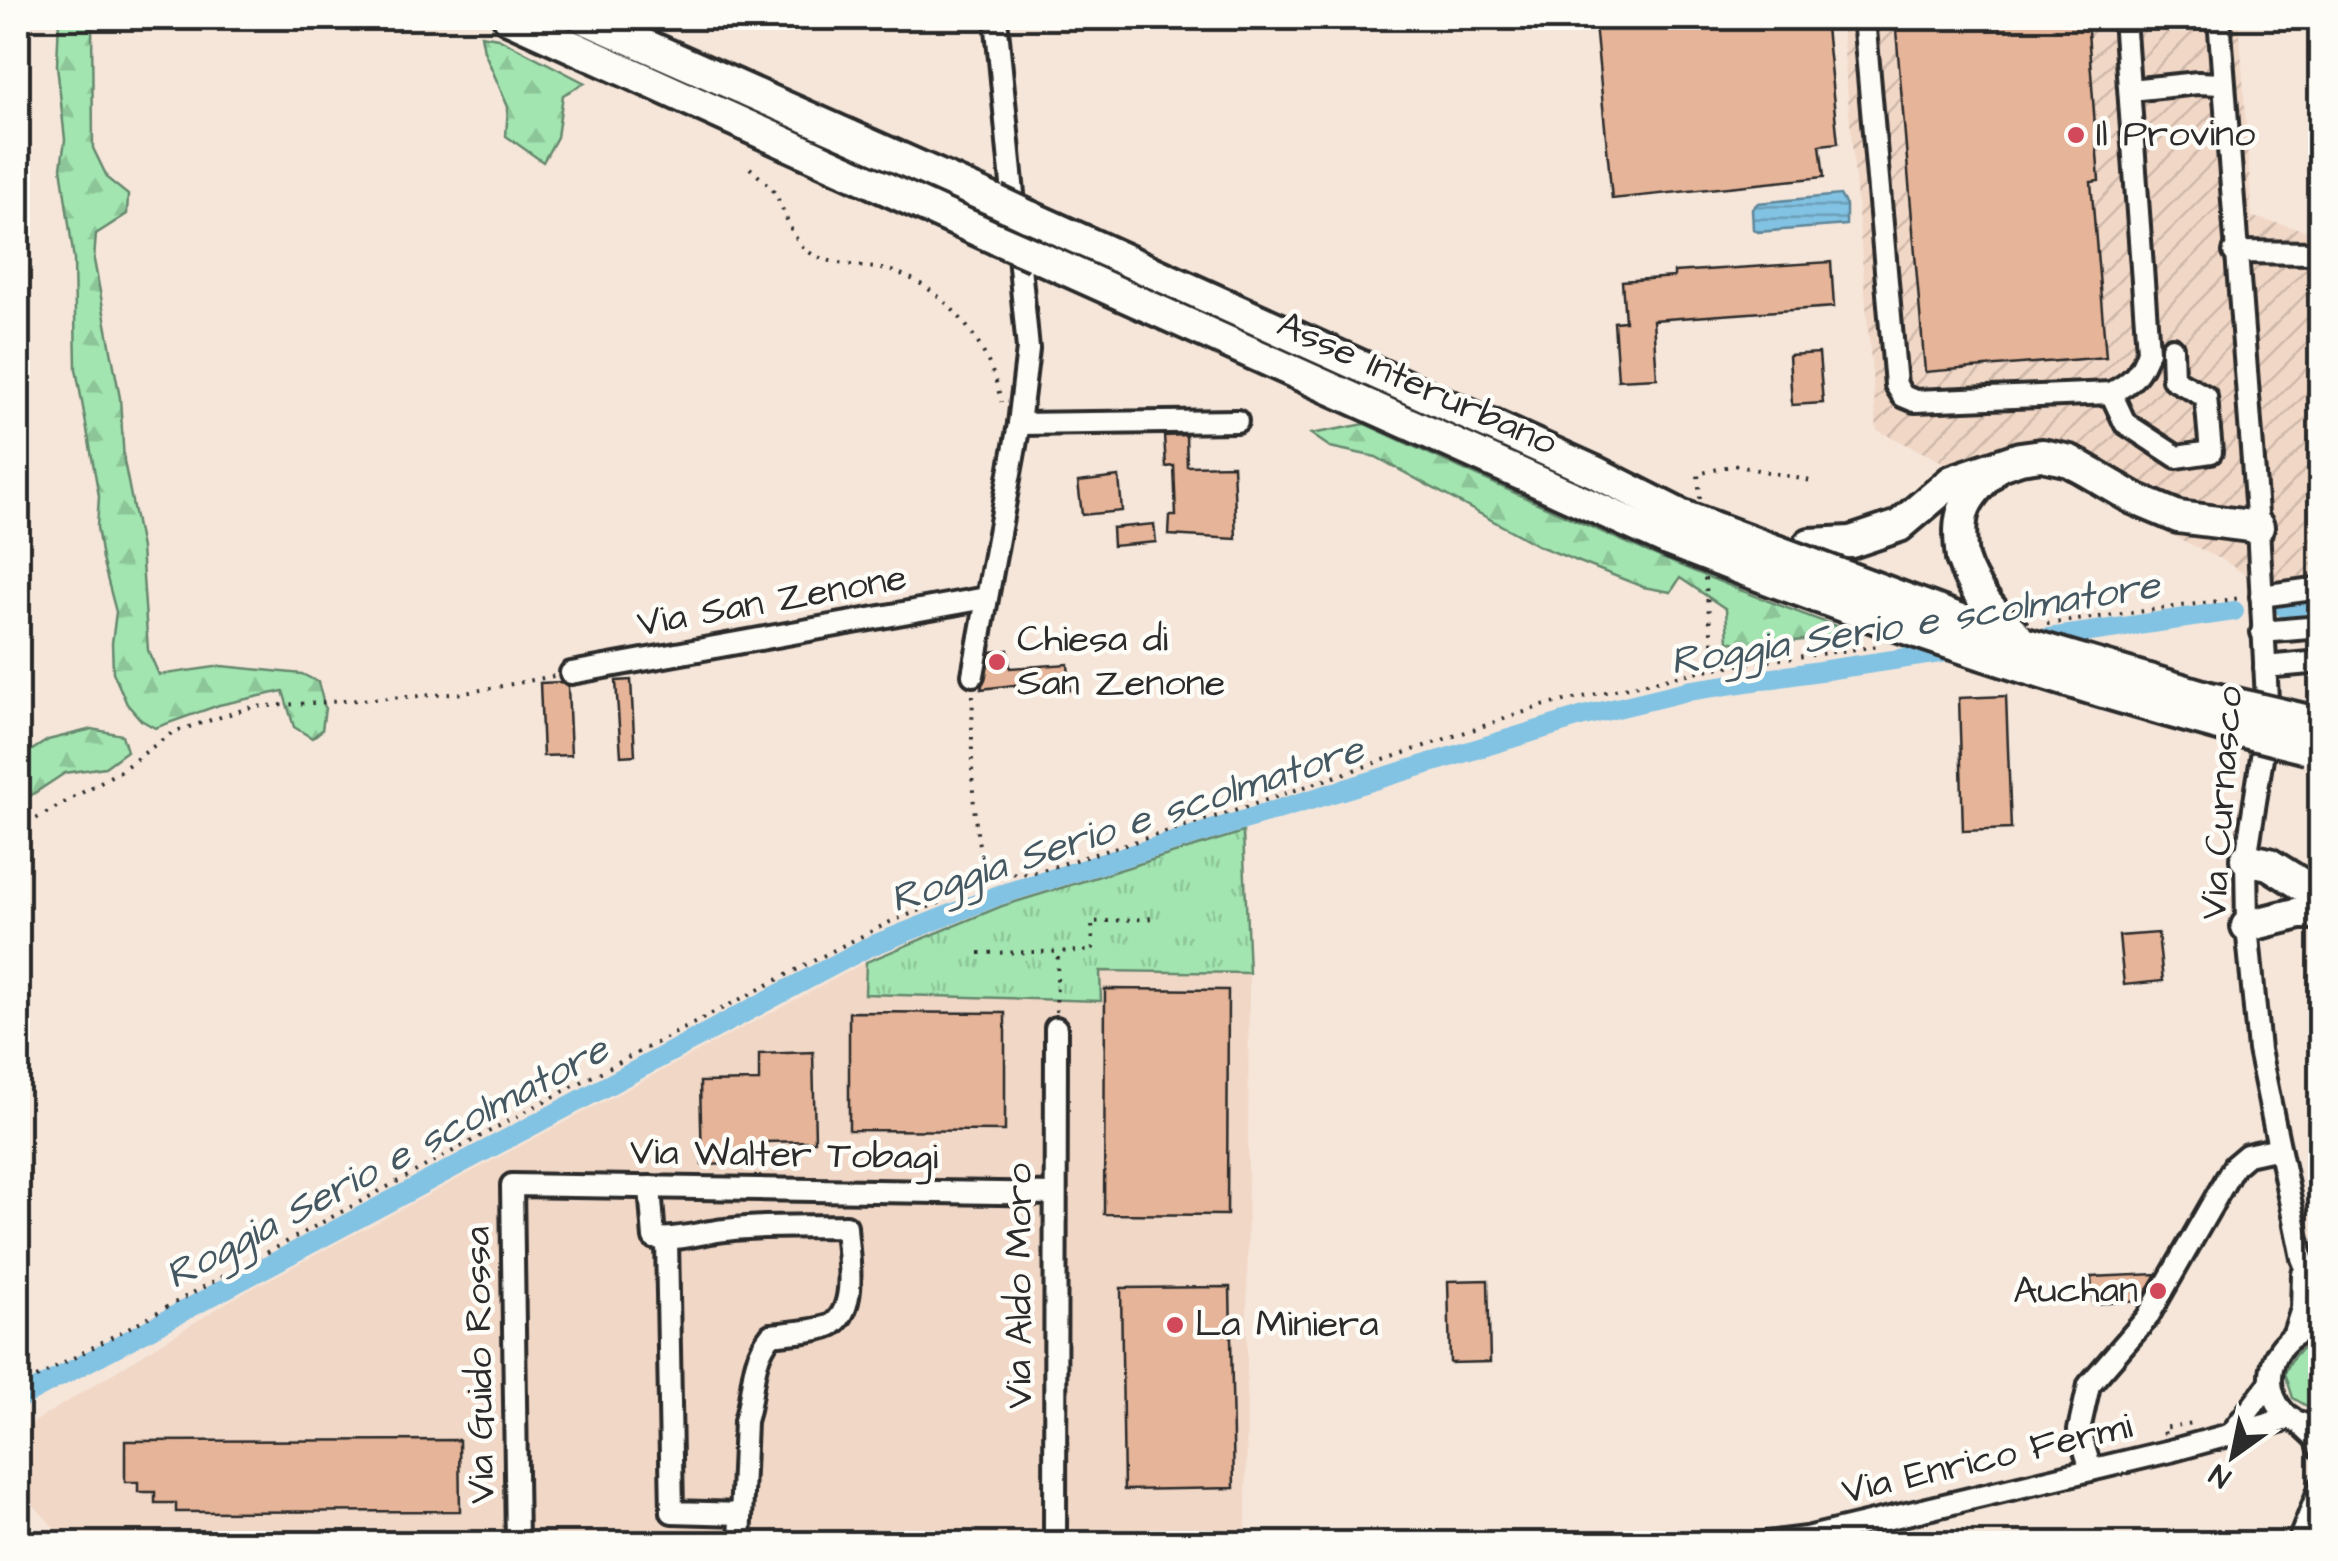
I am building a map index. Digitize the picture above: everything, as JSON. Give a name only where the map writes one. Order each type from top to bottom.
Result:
[{"type":"highway","name":"Asse Interurbano","points":[[509,18],[995,238],[1675,528],[1877,620],[2089,689],[2314,736]]},
{"type":"highway","name":"Asse Interurbano","points":[[584,18],[1595,472],[1675,528],[2037,634],[2314,736]]},
{"type":"highway","points":[[1675,528],[1766,530],[1810,544],[1851,542],[1899,526],[1952,481],[2031,456],[2056,456],[2081,466],[2135,499],[2178,517],[2258,527]]},
{"type":"highway","points":[[1998,466],[1972,492],[1958,525],[1962,558],[1980,596],[2037,634]]},
{"type":"highway","points":[[2246,859],[2268,864],[2320,896]]},
{"type":"highway","points":[[2247,926],[2320,912]]},
{"type":"street","points":[[973,676],[1019,424],[1028,348],[996,18]]},
{"type":"street","points":[[1864,18],[1896,385],[1903,396],[1915,401],[2112,393],[2130,384],[2142,369],[2148,351],[2124,18]]},
{"type":"street","name":"Via Curnasco","points":[[2218,18],[2258,527],[2268,719],[2246,859],[2247,926],[2259,1050],[2302,1258],[2320,1302]]},
{"type":"street","points":[[2130,90],[2222,84]]},
{"type":"street","points":[[2234,252],[2320,254]]},
{"type":"street","points":[[2112,393],[2125,423],[2177,457],[2212,452],[2206,397],[2173,379],[2172,348]]},
{"type":"street","points":[[1019,424],[1237,421]]},
{"type":"street","points":[[2261,596],[2320,588]]},
{"type":"street","name":"Via San Zenone","points":[[571,673],[986,598]]},
{"type":"street","points":[[2262,632],[2320,628]]},
{"type":"street","points":[[2265,667],[2320,662]]},
{"type":"street","name":"Via Aldo Moro","points":[[1055,1544],[1056,1028]]},
{"type":"street","points":[[2091,1470],[2079,1430],[2089,1385],[2147,1318],[2234,1166],[2247,1155],[2279,1148]]},
{"type":"street","name":"Via Walter Tobagi","points":[[512,1185],[1054,1194]]},
{"type":"street","name":"Via Guido Rossa","points":[[512,1185],[517,1544]]},
{"type":"street","points":[[650,1188],[654,1238],[667,1240],[681,1234],[732,1229],[846,1226]]},
{"type":"street","points":[[740,1544],[744,1421],[750,1405],[752,1368],[759,1350],[772,1335],[832,1325],[845,1310],[847,1191]]},
{"type":"street","points":[[667,1240],[672,1512],[741,1514]]},
{"type":"street","name":"Via Curnasco","points":[[2270,1382],[2275,1354],[2294,1333],[2302,1309],[2302,1258]]},
{"type":"street","points":[[2294,1333],[2320,1326]]},
{"type":"street","points":[[2270,1382],[2274,1396],[2316,1438],[2320,1448]]},
{"type":"street","points":[[2230,1436],[2270,1382]]},
{"type":"street","points":[[2295,1420],[2320,1426]]},
{"type":"street","name":"Via Enrico Fermi","points":[[1759,1544],[1806,1538],[2295,1420]]},
{"type":"street","points":[[2298,1544],[2320,1488]]},
{"type":"path","points":[[750,168],[772,189],[795,236],[810,253],[834,262],[890,271],[920,282],[943,300],[994,372],[1001,405]]},
{"type":"path","points":[[2037,634],[2261,596]]},
{"type":"path","points":[[18,1388],[548,1100],[840,947],[890,922],[939,904],[985,874],[1033,873],[1236,810],[1542,706],[1715,668],[1891,644]]},
{"type":"path","points":[[18,829],[120,771],[173,732],[252,708],[465,693],[571,673]]},
{"type":"path","points":[[973,676],[970,784],[974,830],[985,874]]},
{"type":"path","points":[[978,954],[1092,951],[1092,922],[1156,918]]},
{"type":"path","points":[[1056,1028],[1058,952]]},
{"type":"shaded area","points":[[1841,18],[2239,18],[2252,217],[2320,234],[2320,593],[2279,598],[2225,561],[2083,485],[2040,468],[1994,487],[1877,430]]},
{"type":"shaded area","points":[[866,962],[866,994],[1101,1000],[1100,971],[1249,973],[1246,1540],[1138,1544],[69,1544],[18,1488],[18,1432],[234,1298]]},
{"type":"green space","points":[[59,18],[92,18],[93,148],[108,179],[128,195],[127,214],[96,234],[94,260],[120,398],[124,461],[141,548],[148,650],[159,675],[222,666],[302,674],[318,682],[325,708],[322,730],[312,738],[294,727],[283,691],[219,705],[155,728],[141,720],[127,704],[113,672],[116,612],[102,559],[97,527],[99,496],[76,369],[74,260],[61,167],[65,140],[57,65]]},
{"type":"green space","points":[[481,35],[498,38],[585,83],[563,95],[557,137],[543,162],[506,136],[508,107]]},
{"type":"green space","points":[[1365,424],[1670,561],[1858,634],[1750,646],[1728,641],[1726,609],[1680,578],[1671,592],[1643,587],[1539,546],[1376,457],[1330,447],[1311,434]]},
{"type":"green space","points":[[92,729],[122,735],[127,751],[105,767],[65,773],[18,804],[18,759],[48,740]]},
{"type":"green space","points":[[1243,832],[1249,973],[1100,971],[1101,1001],[865,994],[866,962],[1002,906]]},
{"type":"green space","points":[[2320,1342],[2317,1412],[2293,1398],[2285,1373],[2298,1352]]},
{"type":"water","points":[[1840,195],[1846,205],[1846,225],[1758,232],[1753,229],[1752,209],[1758,203]]},
{"type":"building","points":[[1654,18],[1825,18],[1838,143],[1820,145],[1824,177],[1612,199],[1595,24]]},
{"type":"building","points":[[1895,18],[2087,18],[2099,181],[2091,182],[2106,357],[1925,372]]},
{"type":"building","points":[[1831,262],[1834,307],[1653,320],[1657,378],[1618,380],[1614,322],[1625,321],[1622,281],[1674,277],[1674,272]]},
{"type":"building","points":[[1819,353],[1823,403],[1792,405],[1789,355]]},
{"type":"building","points":[[1186,435],[1187,466],[1233,465],[1236,539],[1169,535],[1170,516],[1176,516],[1174,466],[1166,467],[1164,436]]},
{"type":"building","points":[[1119,477],[1122,511],[1082,515],[1078,482]]},
{"type":"building","points":[[1154,524],[1156,542],[1113,546],[1112,528]]},
{"type":"building","points":[[1008,650],[1010,668],[1068,664],[1070,690],[1016,693],[1015,685],[981,689],[991,652]]},
{"type":"building","points":[[631,680],[635,755],[621,756],[616,681]]},
{"type":"building","points":[[561,682],[568,686],[571,755],[543,756],[540,683]]},
{"type":"building","points":[[2006,696],[2011,829],[1963,831],[1959,698]]},
{"type":"building","points":[[2158,933],[2163,981],[2124,985],[2119,936]]},
{"type":"building","points":[[1105,989],[1228,990],[1227,1215],[1104,1214]]},
{"type":"building","points":[[849,1012],[1005,1013],[1005,1131],[849,1130]]},
{"type":"building","points":[[813,1052],[815,1141],[761,1142],[762,1163],[702,1165],[700,1082],[759,1081],[759,1054]]},
{"type":"building","points":[[2157,1274],[2141,1301],[2093,1304],[2091,1277]]},
{"type":"building","points":[[1488,1280],[1490,1362],[1450,1363],[1448,1281]]},
{"type":"building","points":[[1230,1287],[1234,1488],[1124,1490],[1121,1288]]},
{"type":"building","points":[[459,1440],[460,1511],[176,1512],[176,1503],[155,1503],[155,1492],[138,1492],[138,1482],[125,1482],[125,1441]]},
{"type":"waterway","name":"Roggia Serio e scolmatore","points":[[2284,607],[2320,602]]},
{"type":"waterway","name":"Roggia Serio e scolmatore","points":[[2028,641],[2234,611]]},
{"type":"waterway","name":"Roggia Serio e scolmatore","points":[[18,1399],[866,948],[999,895],[1584,716],[1687,691],[1960,650]]},
{"type":"place","name":"Il Provino","points":[[2076,135]]},
{"type":"place","name":"Chiesa di San Zenone","points":[[997,662]]},
{"type":"place","name":"Auchan","points":[[2158,1291]]},
{"type":"place","name":"La Miniera","points":[[1175,1325]]}]
